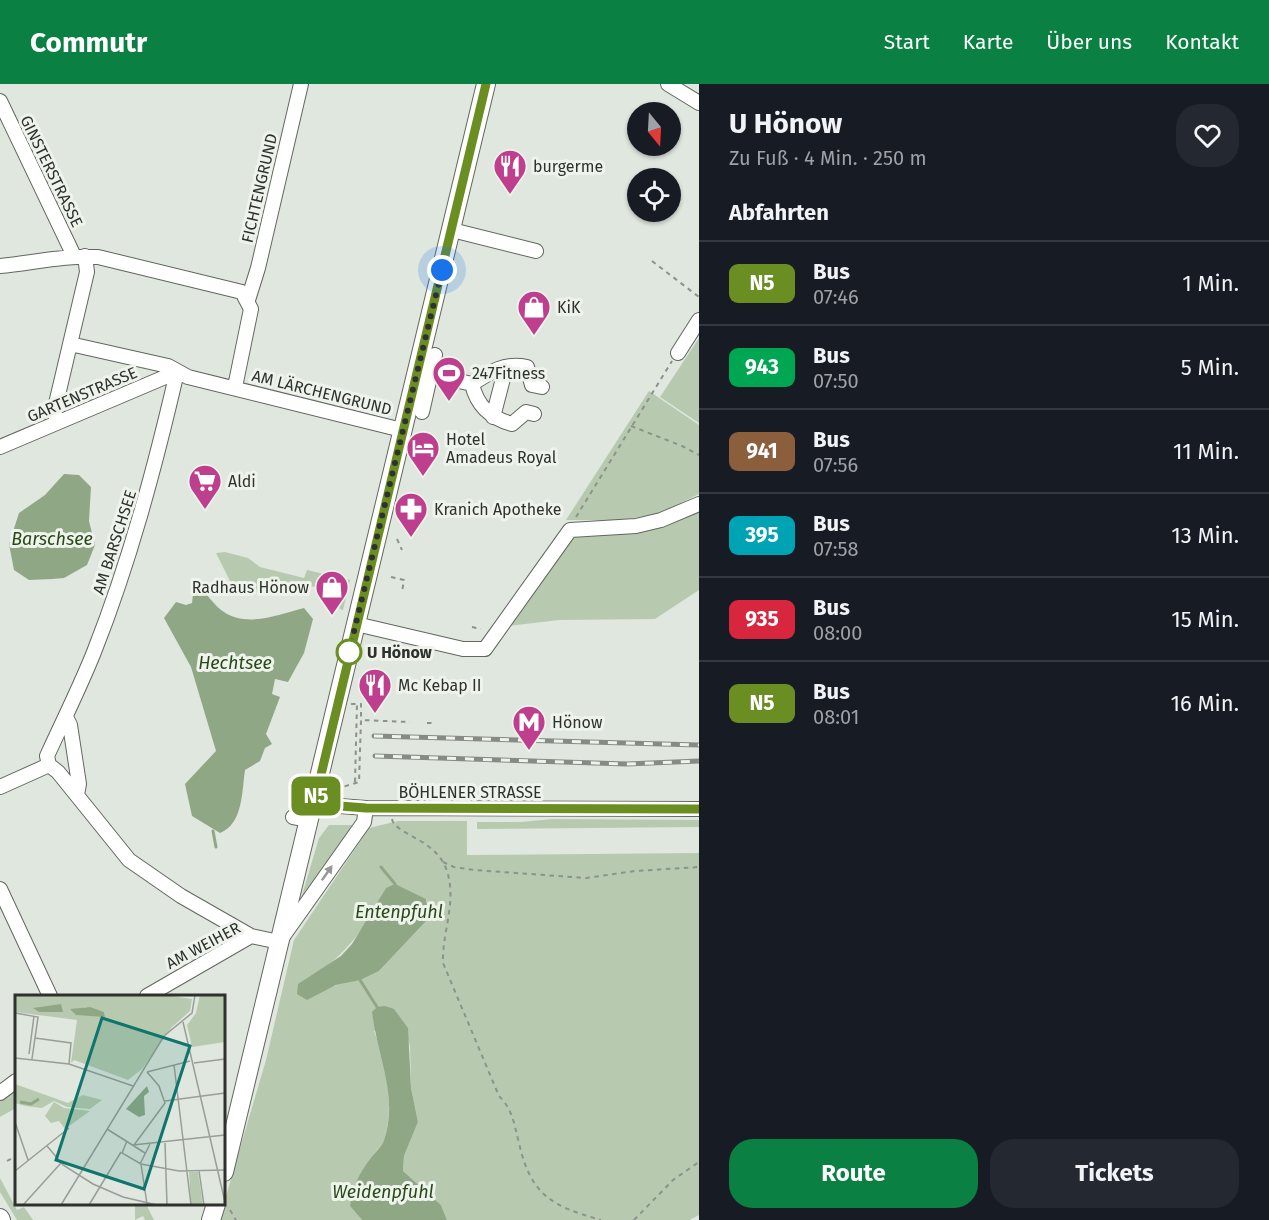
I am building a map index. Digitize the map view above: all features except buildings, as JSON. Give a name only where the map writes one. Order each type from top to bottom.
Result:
[{"type":"main road","points":[[225,1168],[402,430],[423,373],[452,230],[486,84]]},
{"type":"main road","points":[[211,1220],[220,1205]]},
{"type":"street","name":"FICHTENGRUND","points":[[248,300],[258,268],[301,84]]},
{"type":"street","points":[[668,84],[699,104]]},
{"type":"street","name":"GINSTERSTRASSE","points":[[0,102],[80,256]]},
{"type":"street","points":[[452,230],[536,251]]},
{"type":"street","points":[[487,238],[492,250],[502,252]]},
{"type":"street","points":[[58,422],[54,412],[87,272],[80,256]]},
{"type":"street","points":[[0,266],[48,262],[80,256],[98,257],[242,292],[248,300]]},
{"type":"street","name":"AM LÄRCHENGRUND","points":[[235,387],[251,309],[248,300]]},
{"type":"street","points":[[678,353],[699,320]]},
{"type":"street","name":"AM LÄRCHENGRUND","points":[[70,344],[168,366],[188,377],[402,430]]},
{"type":"street","points":[[422,412],[423,373],[435,355]]},
{"type":"street","points":[[423,373],[472,384],[494,369],[516,365],[527,368],[537,386],[530,413],[512,424],[493,417],[476,401],[472,384]]},
{"type":"street","points":[[493,417],[506,367]]},
{"type":"street","name":"GARTENSTRASSE","points":[[0,447],[177,372]]},
{"type":"street","name":"AM BARSCHSEE","points":[[49,765],[47,756],[94,652],[122,573],[149,489],[177,372]]},
{"type":"street","points":[[356,624],[463,649],[485,649],[570,530],[636,526],[661,520],[699,504]]},
{"type":"street","points":[[66,717],[70,725],[79,784],[77,795]]},
{"type":"street","points":[[0,787],[49,765],[77,795],[116,846],[138,868],[251,936]]},
{"type":"street","name":"BÖHLENER STRASSE","points":[[312,800],[366,808],[699,810]]},
{"type":"street","points":[[279,942],[364,822],[366,808]]},
{"type":"street","points":[[0,889],[50,995]]},
{"type":"street","name":"AM WEIHER","points":[[149,995],[251,936],[279,942]]},
{"type":"street","points":[[0,1093],[15,1082]]},
{"type":"path","points":[[652,261],[699,297]]},
{"type":"path","points":[[570,530],[590,491],[678,353]]},
{"type":"path","points":[[631,426],[699,455]]},
{"type":"path","points":[[397,539],[402,550]]},
{"type":"path","points":[[392,577],[404,580],[402,592]]},
{"type":"path","points":[[472,627],[481,629]]},
{"type":"path","points":[[312,800],[359,782],[362,704],[351,704]]},
{"type":"path","points":[[355,782],[357,704]]},
{"type":"path","points":[[361,720],[410,722]]},
{"type":"path","points":[[427,723],[434,723]]},
{"type":"path","points":[[356,746],[362,746]]},
{"type":"path","points":[[392,819],[397,828],[432,846],[443,862],[452,896],[442,942],[443,963],[499,1096],[509,1108],[516,1124],[527,1171],[547,1200],[569,1211],[602,1220]]},
{"type":"path","points":[[443,862],[454,867],[474,870],[586,879],[635,871],[699,867]]},
{"type":"path","points":[[7,1161],[15,1157]]},
{"type":"path","points":[[634,1220],[673,1180],[699,1162]]},
{"type":"path","points":[[222,1205],[236,1220]]},
{"type":"shaded area","points":[[699,338],[699,423],[660,397]]},
{"type":"shaded area","points":[[649,391],[699,425],[699,494],[660,513],[622,520],[566,520]]},
{"type":"shaded area","points":[[699,510],[699,590],[655,619],[559,620],[508,626],[573,537]]},
{"type":"shaded area","points":[[225,552],[248,558],[260,567],[304,578],[307,570],[350,580],[343,610],[340,609],[335,593],[312,586],[257,592],[234,589],[216,553]]},
{"type":"shaded area","points":[[553,819],[699,820],[699,827],[477,829],[477,822]]},
{"type":"shaded area","points":[[398,821],[467,821],[467,855],[699,853],[699,1215],[690,1220],[447,1220],[441,1205],[403,1171],[404,1156],[418,1122],[411,1088],[410,1046],[407,1038],[374,1031],[388,1086],[389,1114],[383,1142],[365,1166],[352,1192],[350,1206],[362,1220],[219,1220],[266,1060],[294,940],[369,828]],"holes":[[[386,888],[426,899],[430,909],[429,918],[379,971],[320,991],[319,972],[330,964],[357,935]]]},
{"type":"shaded area","points":[[329,825],[356,825],[300,902],[319,838]]},
{"type":"shaded area","points":[[15,1089],[15,1109],[0,1117],[0,1099]]},
{"type":"shaded area","points":[[0,1178],[17,1210],[24,1207],[33,1220],[17,1220],[0,1192]]},
{"type":"shaded area","points":[[135,1205],[146,1205],[154,1220],[145,1220],[143,1216],[135,1220]]},
{"type":"water","name":"Barschsee","points":[[64,474],[79,475],[91,487],[89,521],[95,545],[87,565],[64,578],[29,580],[14,570],[9,544],[19,513],[45,495]]},
{"type":"water","name":"Hechtsee","points":[[204,592],[221,610],[233,617],[264,618],[304,608],[313,619],[304,653],[288,682],[275,679],[272,694],[280,697],[266,734],[272,744],[265,748],[260,761],[245,770],[237,815],[228,829],[220,833],[192,816],[185,784],[216,751],[191,667],[164,618],[176,602],[186,605],[192,603],[193,594]]},
{"type":"water","name":"Entenpfuhl","points":[[395,884],[426,899],[429,918],[379,971],[360,980],[336,985],[307,1000],[297,994],[298,984],[341,956],[352,944],[386,888]]},
{"type":"water","name":"Weidenpfuhl","points":[[385,1006],[394,1009],[408,1028],[411,1088],[418,1122],[404,1156],[403,1171],[441,1205],[447,1220],[362,1220],[350,1206],[357,1181],[366,1164],[383,1143],[388,1124],[386,1076],[372,1012],[377,1007]]},
{"type":"waterway","points":[[213,831],[216,847]]},
{"type":"waterway","points":[[381,867],[395,884]]},
{"type":"waterway","points":[[360,980],[377,1007]]},
{"type":"railway","points":[[374,736],[699,745]]},
{"type":"railway","points":[[375,756],[627,764],[699,761]]},
{"type":"bus line","name":"N5","points":[[486,84],[384,502],[314,804],[366,808],[699,809]]},
{"type":"place","name":"burgerme","points":[[510,195]]},
{"type":"place","name":"KiK","points":[[534,336]]},
{"type":"place","name":"247Fitness","points":[[449,402]]},
{"type":"place","name":"Hotel Amadeus Royal","points":[[423,477]]},
{"type":"place","name":"Aldi","points":[[205,510]]},
{"type":"place","name":"Kranich Apotheke","points":[[411,538]]},
{"type":"place","name":"Radhaus Hönow","points":[[332,616]]},
{"type":"place","name":"U Hönow","points":[[349,652]]},
{"type":"place","name":"Mc Kebap II","points":[[375,714]]},
{"type":"place","name":"Hönow","points":[[529,751]]},
{"type":"route","points":[[349,652],[388,484],[442,270]]}]
